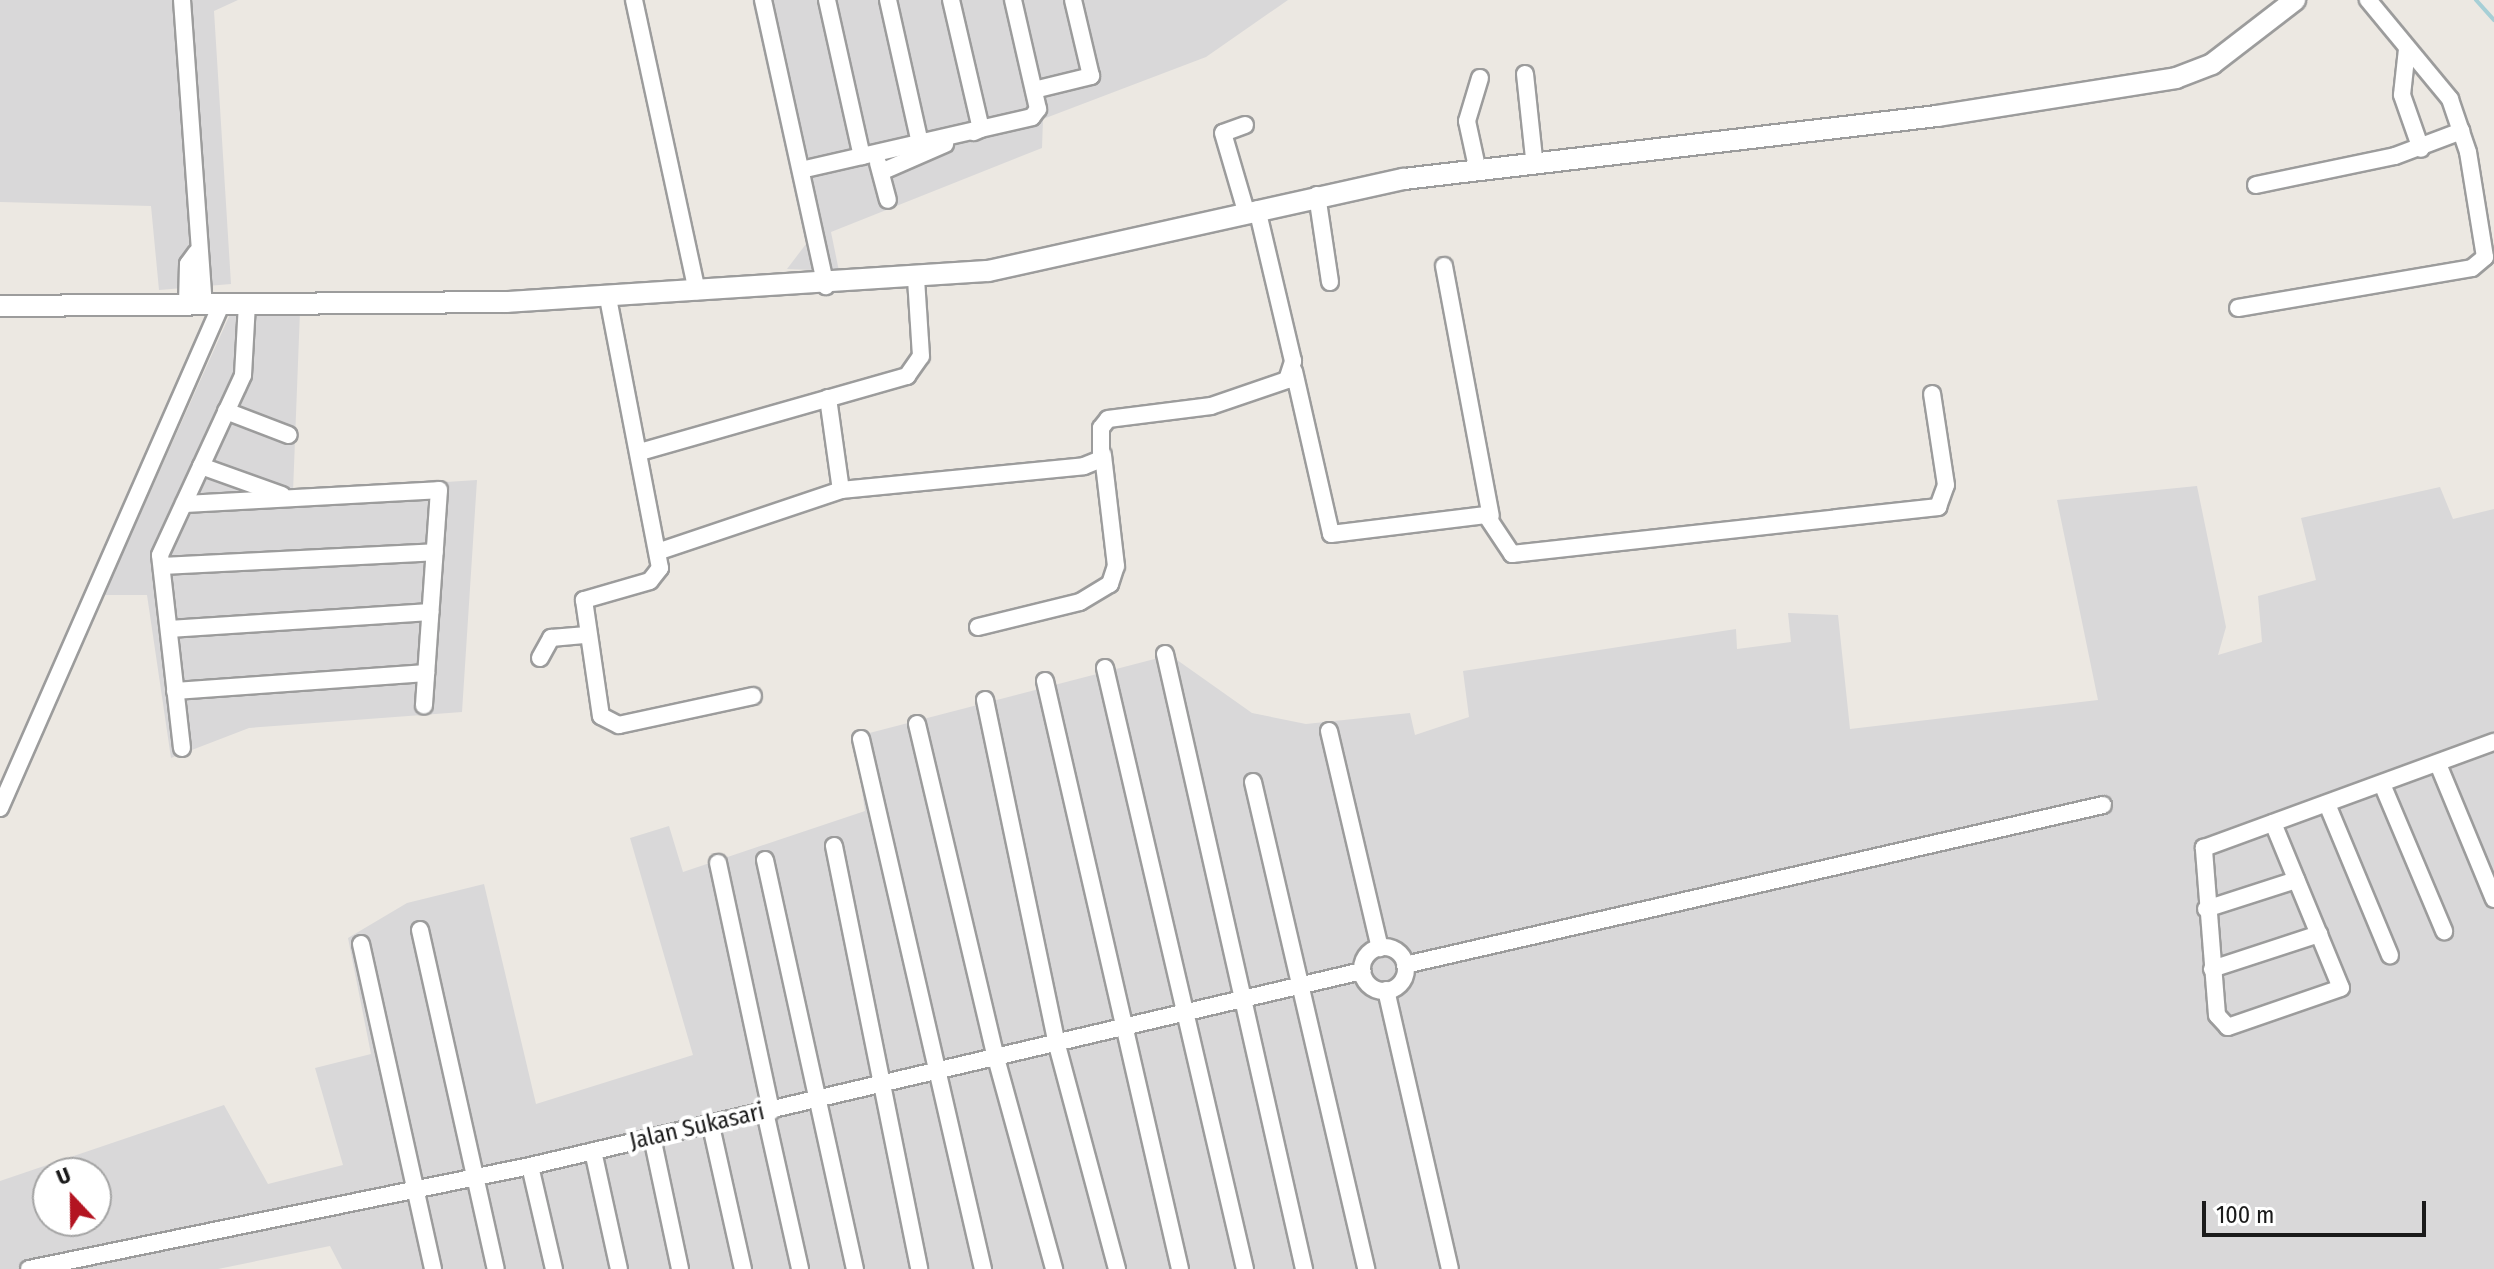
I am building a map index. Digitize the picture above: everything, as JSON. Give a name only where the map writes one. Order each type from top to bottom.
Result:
[{"type":"street","points":[[0,808],[204,305],[196,253],[182,0]]},
{"type":"street","points":[[634,0],[697,291]]},
{"type":"street","points":[[763,0],[826,286]]},
{"type":"street","points":[[827,0],[869,154],[881,172],[888,200]]},
{"type":"street","points":[[888,0],[920,143]]},
{"type":"street","points":[[951,0],[981,129]]},
{"type":"street","points":[[801,170],[1032,117],[1038,109],[1013,0]]},
{"type":"street","points":[[1034,90],[1091,76],[1073,0]]},
{"type":"street","points":[[0,306],[608,298],[916,279],[1019,265],[1317,195],[1477,167],[1534,158],[1937,116],[2164,80],[2212,64],[2295,0]]},
{"type":"street","points":[[2238,308],[2472,268],[2486,247],[2487,211],[2461,131],[2437,76],[2407,49],[2368,0]]},
{"type":"street","points":[[2407,49],[2402,95],[2421,149]]},
{"type":"street","points":[[1525,74],[1534,158]]},
{"type":"street","points":[[1477,167],[1467,121],[1480,78]]},
{"type":"street","points":[[1245,125],[1223,133],[1251,210],[1294,371],[1331,534],[1491,516]]},
{"type":"street","points":[[881,172],[981,129]]},
{"type":"street","points":[[2256,185],[2421,149],[2461,131]]},
{"type":"street","points":[[1317,195],[1330,282]]},
{"type":"street","points":[[1444,266],[1491,516],[1515,554],[1932,509],[1945,499],[1946,485],[1932,394]]},
{"type":"street","points":[[640,452],[828,398],[918,368],[916,279]]},
{"type":"street","points":[[608,298],[660,551],[654,579],[586,596],[587,635],[604,723],[753,696]]},
{"type":"street","points":[[182,748],[162,566],[184,504],[243,375],[247,304]]},
{"type":"street","points":[[978,627],[1080,602],[1110,584],[1116,566],[1101,428],[1108,419],[1211,406],[1294,371]]},
{"type":"street","points":[[828,398],[841,490]]},
{"type":"street","points":[[226,411],[289,435]]},
{"type":"street","points":[[660,551],[841,490],[1054,473],[1103,455]]},
{"type":"street","points":[[201,466],[290,498]]},
{"type":"street","points":[[184,504],[439,490],[424,705]]},
{"type":"street","points":[[162,566],[435,552]]},
{"type":"street","points":[[169,629],[430,612]]},
{"type":"street","points":[[540,658],[551,638],[587,635]]},
{"type":"street","points":[[1165,654],[1304,1269]]},
{"type":"street","points":[[1105,668],[1245,1269]]},
{"type":"street","points":[[175,691],[426,673]]},
{"type":"street","points":[[1045,681],[1180,1269]]},
{"type":"street","points":[[985,700],[1057,1045],[1117,1269]]},
{"type":"street","points":[[917,724],[996,1058],[1054,1269]]},
{"type":"street","points":[[1329,731],[1380,948]]},
{"type":"street","points":[[861,739],[983,1269]]},
{"type":"street","points":[[2273,823],[2339,991],[2239,1025],[2220,1022],[2206,909],[2204,848],[2273,823],[2438,764],[2493,745]]},
{"type":"street","points":[[2438,764],[2494,899]]},
{"type":"street","points":[[1253,782],[1366,1269]]},
{"type":"street","points":[[2382,784],[2444,931]]},
{"type":"street","points":[[2327,804],[2390,955]]},
{"type":"street","points":[[1405,965],[2103,805]]},
{"type":"street","points":[[834,846],[879,1083],[919,1269]]},
{"type":"street","points":[[765,860],[855,1269]]},
{"type":"street","points":[[718,863],[800,1269]]},
{"type":"street","points":[[2206,909],[2296,880]]},
{"type":"street","points":[[420,930],[496,1269]]},
{"type":"street","points":[[2212,969],[2319,934]]},
{"type":"street","points":[[361,944],[433,1269]]},
{"type":"street","points":[[1380,948],[1393,949],[1405,965],[1399,984],[1386,990],[1367,984],[1362,971],[1368,954],[1380,948]]},
{"type":"street","name":"Jalan Sukasari","points":[[29,1269],[711,1126],[815,1098],[1057,1045],[1362,971]]},
{"type":"street","points":[[1386,990],[1450,1269]]},
{"type":"street","points":[[711,1126],[743,1269]]},
{"type":"street","points":[[652,1137],[680,1269]]},
{"type":"street","points":[[593,1151],[619,1269]]},
{"type":"street","points":[[530,1166],[554,1269]]},
{"type":"shaded area","points":[[0,0],[238,0],[214,11],[231,284],[159,290],[151,206],[0,202]]},
{"type":"shaded area","points":[[752,0],[1288,0],[1206,57],[1043,119],[1042,148],[831,232],[839,271],[787,269],[806,244]]},
{"type":"shaded area","points":[[300,311],[293,492],[477,480],[462,712],[249,728],[171,758],[147,595],[104,595],[231,312]]},
{"type":"shaded area","points":[[2197,486],[2226,627],[2218,655],[2262,642],[2258,596],[2316,580],[2301,518],[2440,487],[2453,519],[2494,509],[2494,1269],[342,1269],[330,1246],[218,1269],[0,1269],[0,1181],[32,1170],[32,1237],[112,1237],[112,1157],[71,1157],[224,1105],[268,1184],[343,1165],[315,1068],[371,1054],[348,938],[407,903],[484,884],[536,1104],[693,1055],[630,838],[669,826],[683,872],[865,811],[854,737],[1170,655],[1252,713],[1306,724],[1410,713],[1415,735],[1469,717],[1463,671],[1736,629],[1737,649],[1791,642],[1788,613],[1838,615],[1850,729],[2098,700],[2057,500]]},
{"type":"waterway","points":[[2476,0],[2494,20]]}]
